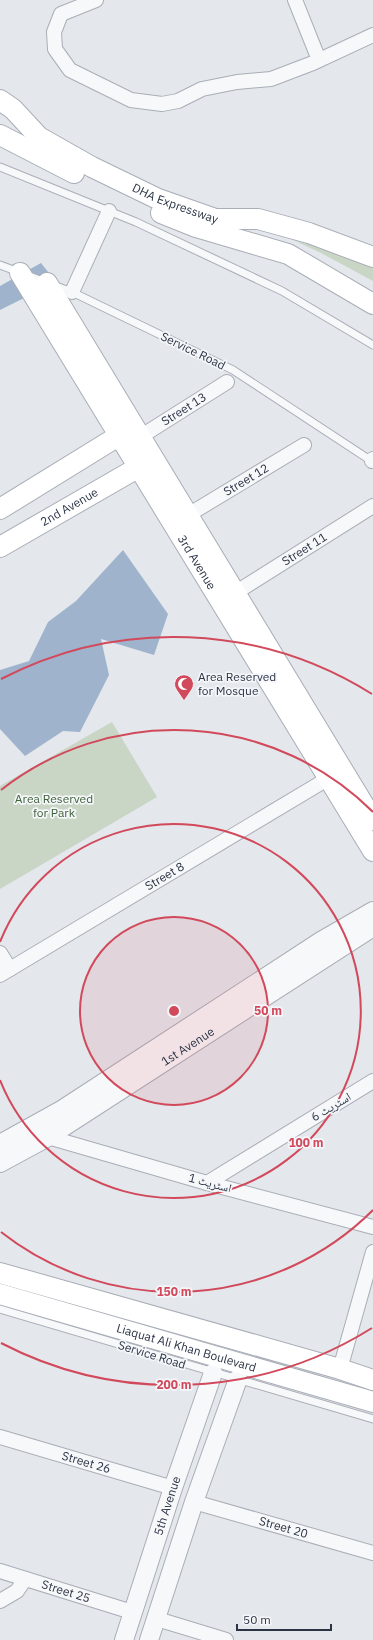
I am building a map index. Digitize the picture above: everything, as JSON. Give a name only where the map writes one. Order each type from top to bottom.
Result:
[{"type":"main road","name":"DHA Expressway","points":[[0,100],[13,109],[39,137],[92,167],[158,199],[215,219],[258,219],[309,233],[373,257]]},
{"type":"main road","name":"DHA Expressway","points":[[0,135],[109,191],[152,209],[196,227],[288,254],[373,304]]},
{"type":"main road","name":"3rd Avenue","points":[[20,273],[373,851]]},
{"type":"main road","name":"3rd Avenue","points":[[47,283],[373,820]]},
{"type":"main road","points":[[0,509],[120,435]]},
{"type":"main road","name":"2nd Avenue","points":[[0,547],[139,466]]},
{"type":"main road","name":"Liaquat Ali Khan Boulevard","points":[[0,1272],[340,1369],[373,1380]]},
{"type":"main road","name":"Liaquat Ali Khan Boulevard","points":[[0,1294],[373,1402]]},
{"type":"street","points":[[96,0],[61,14],[54,32],[55,49],[70,70],[131,100],[162,104],[178,101],[202,89],[237,82],[271,79],[319,60],[373,35]]},
{"type":"street","points":[[295,0],[319,60]]},
{"type":"street","points":[[72,292],[109,211]]},
{"type":"street","name":"Street 13","points":[[140,437],[227,382]]},
{"type":"street","name":"Street 12","points":[[188,515],[304,445]]},
{"type":"street","name":"Street 11","points":[[235,593],[373,506]]},
{"type":"street","name":"Street 8","points":[[5,972],[329,778]]},
{"type":"street","points":[[0,1144],[63,1109],[321,941],[373,911]]},
{"type":"street","name":"1st Avenue","points":[[0,1163],[48,1137],[373,927]]},
{"type":"street","points":[[0,953],[5,972]]},
{"type":"street","name":"اسٹریٹ 6","points":[[207,1183],[373,1081]]},
{"type":"street","name":"اسٹریٹ 1","points":[[48,1137],[207,1183],[373,1227]]},
{"type":"street","points":[[340,1369],[373,1252]]},
{"type":"street","name":"5th Avenue","points":[[124,1640],[173,1488],[213,1373]]},
{"type":"street","name":"5th Avenue","points":[[149,1640],[194,1502],[238,1379]]},
{"type":"street","name":"Street 26","points":[[0,1437],[173,1488]]},
{"type":"street","name":"Street 20","points":[[194,1502],[373,1553]]},
{"type":"street","name":"Street 25","points":[[0,1571],[132,1612]]},
{"type":"street","points":[[0,1601],[16,1591],[25,1579]]},
{"type":"street","points":[[157,1618],[226,1640]]},
{"type":"lane","points":[[0,167],[136,222],[282,291],[373,345]]},
{"type":"lane","name":"Service Road","points":[[0,265],[72,292],[233,370],[373,461]]},
{"type":"lane","name":"Service Road","points":[[0,1309],[373,1419]]},
{"type":"green space","points":[[289,238],[373,265],[373,281],[321,253]]},
{"type":"green space","name":"Area Reserved for Park","points":[[112,722],[157,797],[0,889],[0,786]]},
{"type":"water","points":[[41,263],[56,282],[0,310],[0,286]]},
{"type":"water","points":[[123,550],[168,614],[154,655],[101,639],[109,675],[80,732],[63,731],[25,756],[0,729],[0,670],[29,661],[48,622],[76,601]]},
{"type":"place","name":"Area Reserved for Mosque","points":[[184,701]]}]
